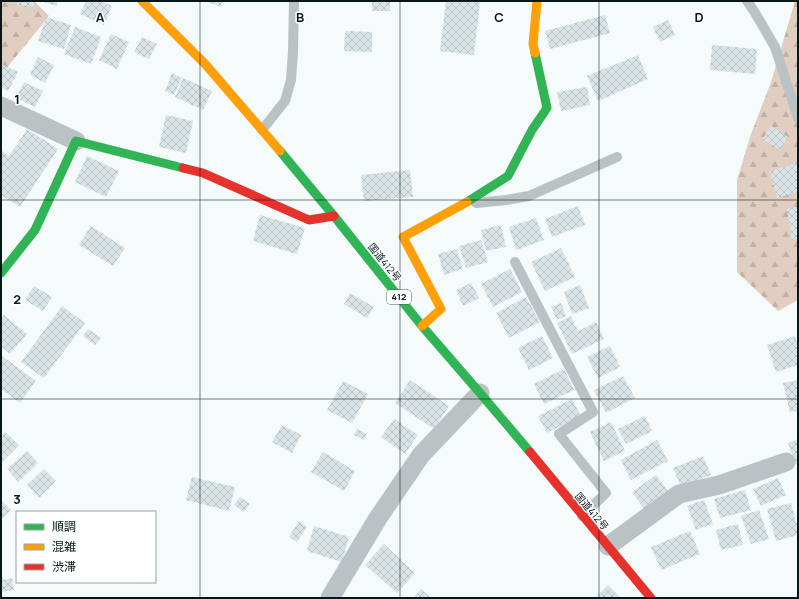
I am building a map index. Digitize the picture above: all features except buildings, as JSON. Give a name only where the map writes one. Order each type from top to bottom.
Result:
[{"type":"main road","name":"国道412号","points":[[142,1],[206,65],[262,130],[334,216],[422,326],[651,598]]},
{"type":"main road","points":[[422,326],[441,309],[403,237],[464,204],[508,176],[532,130],[547,108],[533,44],[537,1]]},
{"type":"main road","points":[[1,273],[35,230],[76,141],[204,173],[309,220],[334,216]]},
{"type":"street","points":[[1,106],[76,141]]},
{"type":"street","points":[[330,598],[338,590],[378,518],[421,455],[480,394]]},
{"type":"street","points":[[608,546],[679,494],[719,486],[786,462]]},
{"type":"lane","points":[[262,130],[285,101],[291,80],[294,1]]},
{"type":"lane","points":[[747,1],[775,46],[798,118]]},
{"type":"lane","points":[[464,204],[529,196],[618,157]]},
{"type":"lane","points":[[515,262],[593,412],[559,434],[606,493],[582,516]]},
{"type":"green space","points":[[1,1],[34,1],[49,16],[1,75]]},
{"type":"green space","points":[[795,1],[798,1],[798,300],[778,311],[737,272],[737,180],[751,134],[771,82]]},
{"type":"traffic: fast","points":[[467,202],[508,176],[532,130],[547,108],[535,53]]},
{"type":"traffic: fast","points":[[1,273],[35,230],[76,141],[183,168]]},
{"type":"traffic: fast","points":[[280,151],[422,326],[530,452]]},
{"type":"traffic: slow","points":[[142,1],[206,65],[280,151]]},
{"type":"traffic: slow","points":[[535,53],[533,44],[537,1]]},
{"type":"traffic: slow","points":[[422,326],[441,309],[403,237],[467,202]]},
{"type":"traffic: jam","points":[[183,168],[203,173],[309,220],[334,216]]},
{"type":"traffic: jam","points":[[530,452],[651,598]]}]
